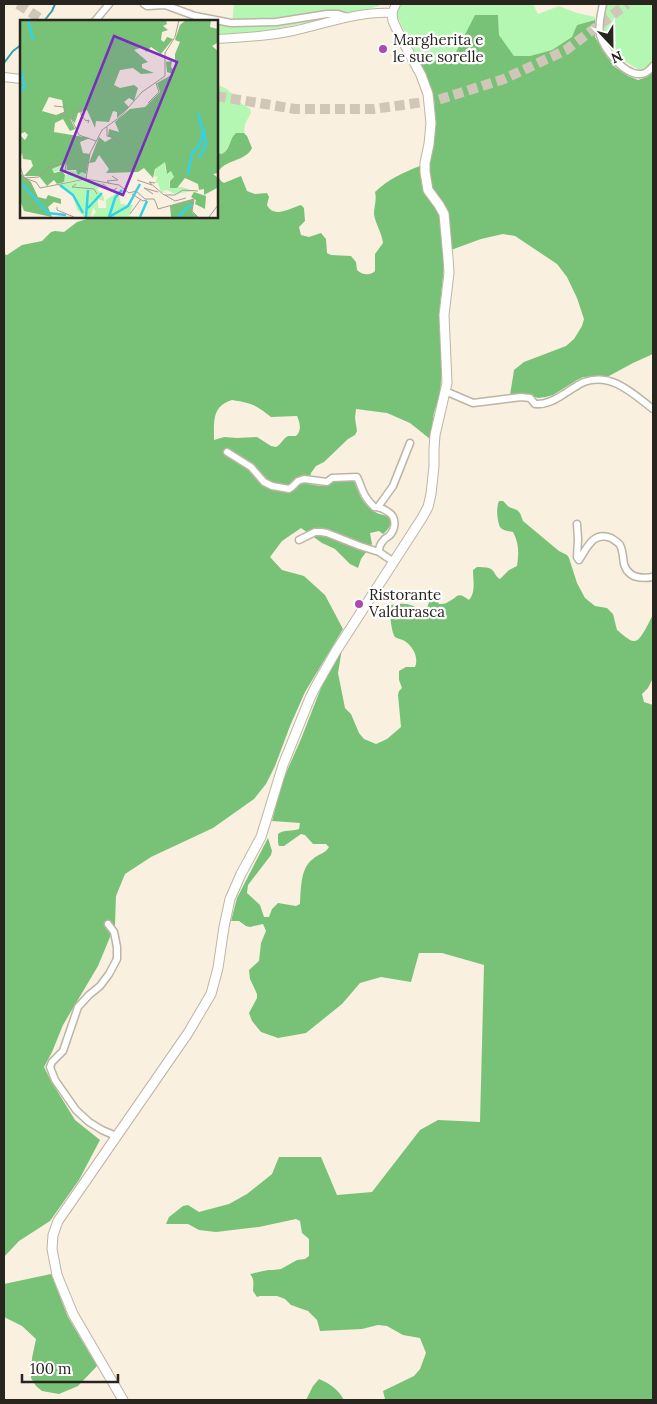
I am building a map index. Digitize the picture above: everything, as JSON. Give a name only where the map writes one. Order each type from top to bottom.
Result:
[{"type":"main road","points":[[123,1400],[66,1300],[56,1275],[52,1249],[53,1235],[58,1221],[188,1033],[211,994],[218,968],[230,900],[241,874],[261,837],[283,766],[310,698],[329,663],[422,518],[428,507],[431,494],[435,435],[445,391],[447,370],[444,315],[448,258],[444,214],[428,190],[425,172],[430,134],[430,113],[425,85],[398,32],[392,13]]},
{"type":"street","points":[[96,20],[109,4]]},
{"type":"street","points":[[144,4],[147,6],[165,6],[205,20]]},
{"type":"street","points":[[218,39],[278,34],[349,18],[378,13],[392,13],[396,4]]},
{"type":"street","points":[[604,4],[599,27],[610,54],[629,71],[637,74],[644,74],[653,66]]},
{"type":"street","points":[[218,22],[276,22],[326,14],[338,14],[349,18]]},
{"type":"street","points":[[4,77],[20,79]]},
{"type":"street","points":[[445,391],[472,403],[521,397],[530,398],[535,404],[542,404],[558,398],[585,382],[600,379],[615,382],[624,387],[653,409]]},
{"type":"street","points":[[378,507],[394,486],[410,443]]},
{"type":"street","points":[[227,452],[251,467],[267,484],[286,489],[291,488],[301,480],[327,482],[332,478],[356,476],[365,497],[374,507],[378,507],[391,514],[395,520],[391,534],[383,540],[379,552]]},
{"type":"street","points":[[577,524],[577,557],[579,560],[594,539],[600,536],[605,537],[620,546],[627,571],[636,578],[653,577]]},
{"type":"street","points":[[299,540],[315,532],[327,533],[379,552],[394,562]]},
{"type":"street","points":[[108,924],[114,932],[117,959],[109,974],[78,1007],[64,1051],[52,1062],[50,1067],[55,1080],[76,1110],[89,1122],[116,1136]]},
{"type":"green space","points":[[234,4],[382,4],[297,25],[218,35],[218,24],[232,25]]},
{"type":"green space","points":[[402,4],[533,4],[538,14],[559,6],[595,17],[595,20],[577,25],[573,37],[552,50],[530,56],[514,56],[499,35],[498,15],[452,60],[435,60],[415,55],[395,11]]},
{"type":"green space","points":[[607,4],[653,4],[652,65],[639,70],[621,59],[606,41],[598,26]]},
{"type":"green space","points":[[475,15],[498,15],[499,35],[514,56],[530,56],[552,50],[572,37],[577,25],[595,20],[595,37],[615,67],[638,80],[647,77],[653,72],[653,354],[609,376],[583,377],[553,395],[546,397],[538,398],[528,394],[510,395],[514,370],[524,362],[566,346],[574,339],[582,326],[584,319],[567,277],[557,264],[515,236],[503,234],[481,239],[451,250],[448,215],[444,204],[431,185],[430,165],[435,132],[435,111],[428,82],[415,55],[435,60],[452,60]]},
{"type":"green space","points":[[218,85],[227,89],[250,109],[251,113],[245,124],[244,133],[236,133],[222,155],[218,154]]},
{"type":"green space","points":[[236,133],[244,133],[252,148],[245,156],[224,166],[218,172],[218,153],[222,154],[229,147]]},
{"type":"green space","points":[[420,166],[421,182],[424,191],[440,218],[444,267],[439,315],[442,369],[440,394],[434,413],[430,439],[410,423],[387,413],[356,409],[357,431],[355,435],[348,439],[324,462],[316,466],[311,473],[308,484],[318,486],[354,480],[359,494],[368,507],[377,513],[389,517],[391,524],[383,534],[379,531],[370,533],[372,544],[361,559],[358,568],[350,564],[335,549],[322,543],[301,528],[282,541],[270,557],[282,570],[304,576],[325,595],[343,629],[305,692],[275,766],[266,784],[254,799],[213,828],[151,857],[125,874],[116,896],[115,925],[98,966],[63,1025],[44,1067],[75,1120],[100,1140],[79,1180],[50,1221],[19,1241],[4,1257],[4,254],[7,255],[22,245],[42,241],[51,232],[64,232],[77,222],[90,218],[218,218],[218,176],[224,183],[241,176],[247,191],[255,194],[267,193],[269,197],[267,205],[274,211],[278,212],[301,205],[304,208],[305,221],[299,227],[301,235],[309,237],[321,233],[326,239],[327,253],[351,256],[356,262],[357,270],[361,273],[371,274],[375,271],[375,254],[383,243],[374,214],[375,192],[396,177]],"holes":[[[232,400],[249,404],[271,417],[297,416],[300,426],[298,434],[296,436],[288,436],[276,447],[257,437],[224,437],[214,440],[215,415],[221,406]]]},
{"type":"green space","points":[[499,501],[503,501],[509,507],[517,510],[523,521],[559,551],[567,555],[577,583],[585,598],[595,606],[607,608],[613,614],[617,630],[625,637],[632,641],[637,640],[642,635],[653,615],[653,678],[648,688],[642,694],[644,702],[653,705],[653,1400],[383,1400],[385,1399],[383,1391],[414,1376],[420,1369],[426,1353],[420,1338],[403,1335],[387,1326],[378,1325],[362,1329],[320,1331],[317,1320],[308,1311],[291,1305],[285,1299],[277,1296],[257,1297],[253,1291],[253,1280],[250,1274],[281,1269],[309,1256],[309,1239],[302,1233],[300,1221],[296,1219],[259,1227],[216,1232],[199,1230],[188,1224],[166,1224],[169,1217],[183,1206],[188,1205],[199,1212],[229,1204],[247,1194],[272,1174],[279,1157],[321,1157],[337,1195],[372,1192],[420,1130],[438,1120],[480,1122],[484,965],[442,953],[419,953],[411,982],[381,977],[360,983],[342,1004],[306,1033],[278,1038],[261,1032],[252,1021],[249,1013],[257,998],[257,994],[250,979],[249,970],[259,961],[261,943],[266,931],[263,924],[250,927],[239,921],[231,921],[237,898],[268,838],[272,851],[271,855],[248,885],[247,893],[260,905],[264,917],[269,917],[272,909],[278,903],[296,906],[300,904],[303,874],[306,868],[313,859],[329,847],[326,844],[313,844],[305,835],[301,834],[284,846],[279,846],[278,834],[299,829],[300,823],[272,821],[282,782],[321,688],[342,649],[338,673],[345,708],[351,714],[359,733],[364,739],[376,744],[387,739],[401,727],[398,695],[402,688],[399,680],[399,671],[406,667],[415,667],[416,664],[416,656],[411,647],[405,641],[395,637],[391,621],[391,605],[409,604],[425,613],[431,597],[435,597],[439,604],[446,603],[460,595],[469,600],[473,590],[473,570],[477,567],[491,569],[500,579],[509,570],[517,566],[518,552],[513,532],[504,530],[500,527],[498,521],[497,507]]},
{"type":"green space","points":[[51,1274],[68,1317],[97,1366],[78,1386],[59,1394],[42,1391],[36,1386],[31,1378],[32,1358],[36,1339],[22,1326],[4,1317],[4,1284]]},
{"type":"green space","points":[[319,1379],[333,1387],[344,1400],[306,1400]]},
{"type":"waterway","points":[[45,20],[55,4]]},
{"type":"waterway","points":[[4,63],[13,51],[20,46]]},
{"type":"tunnel","points":[[18,4],[42,20]]},
{"type":"tunnel","points":[[218,96],[295,109],[374,109],[438,100],[504,79],[566,50],[627,4]]},
{"type":"place","name":"Margherita e le sue sorelle","points":[[383,49]]},
{"type":"place","name":"Ristorante Valdurasca","points":[[359,604]]}]
